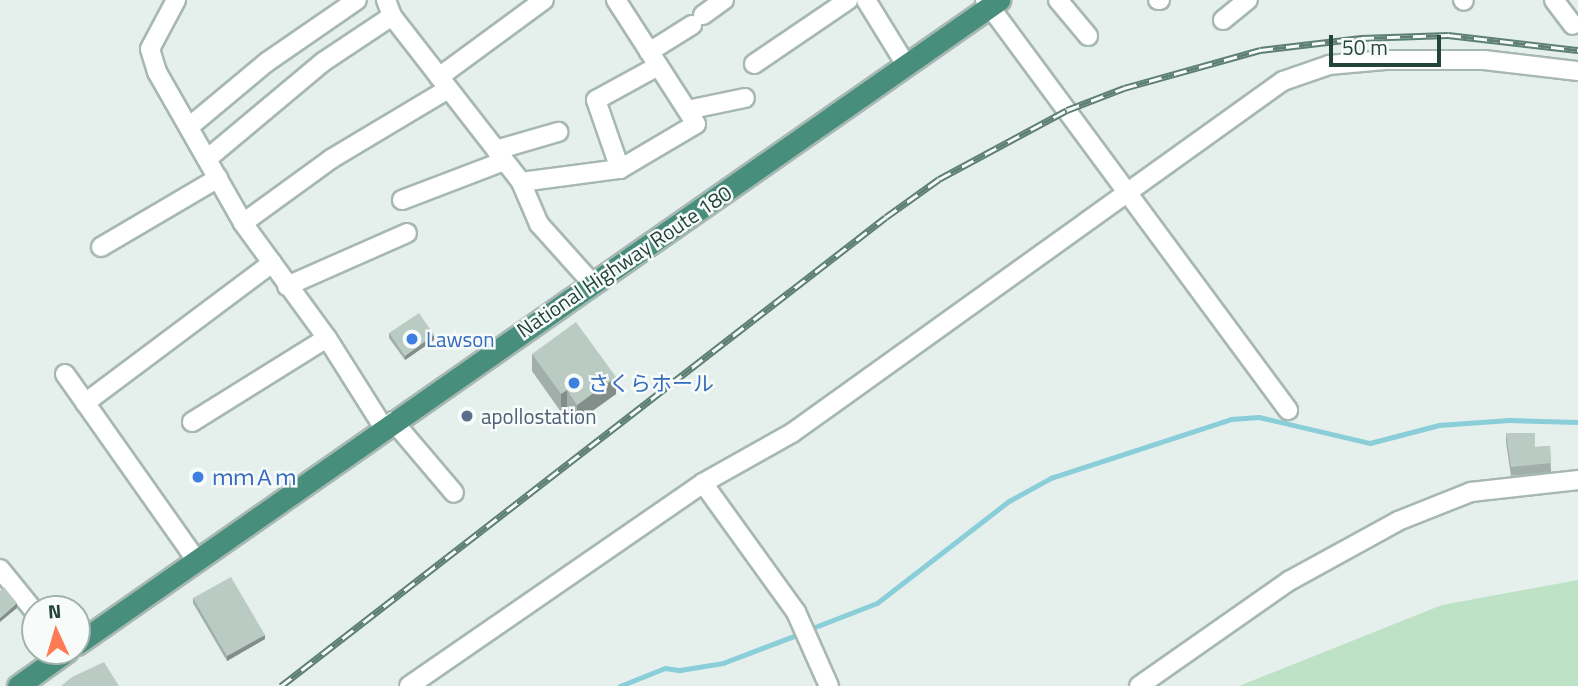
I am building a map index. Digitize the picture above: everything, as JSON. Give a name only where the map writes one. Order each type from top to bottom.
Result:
[{"type":"highway","name":"National Highway Route 180","points":[[91,634],[906,65],[992,2]]},
{"type":"highway","points":[[18,686],[45,665]]},
{"type":"street","points":[[176,0],[150,49],[157,72],[243,223],[389,424],[454,493]]},
{"type":"street","points":[[189,127],[267,62],[357,0]]},
{"type":"street","points":[[243,223],[443,83],[544,0]]},
{"type":"street","points":[[521,183],[620,169],[696,124],[616,0]]},
{"type":"street","points":[[620,169],[596,100],[654,59],[724,0]]},
{"type":"street","points":[[754,64],[848,0]]},
{"type":"street","points":[[866,0],[906,65]]},
{"type":"street","points":[[1058,0],[1088,36]]},
{"type":"street","points":[[1223,20],[1248,0]]},
{"type":"street","points":[[1554,0],[1573,25]]},
{"type":"street","points":[[992,2],[1127,193],[1287,410]]},
{"type":"street","points":[[207,159],[389,8],[521,183],[538,224],[592,282]]},
{"type":"street","points":[[409,686],[703,483],[792,433],[1283,81],[1316,69],[1354,61],[1484,60],[1578,71]]},
{"type":"street","points":[[687,110],[745,98]]},
{"type":"street","points":[[402,200],[558,132]]},
{"type":"street","points":[[101,247],[218,178]]},
{"type":"street","points":[[288,286],[407,233]]},
{"type":"street","points":[[85,403],[272,263]]},
{"type":"street","points":[[192,422],[327,338]]},
{"type":"street","points":[[65,374],[195,560]]},
{"type":"street","points":[[1139,686],[1289,581],[1398,521],[1471,492],[1578,480]]},
{"type":"street","points":[[703,483],[800,621],[807,645],[829,686]]},
{"type":"street","points":[[0,569],[21,595]]},
{"type":"green space","points":[[1578,580],[1578,686],[1239,686],[1442,605]]},
{"type":"building","name":"Lawson","points":[[419,313],[434,335],[405,356],[389,333]]},
{"type":"building","name":"さくらホール","points":[[576,322],[616,377],[577,405],[567,390],[561,394],[532,354]]},
{"type":"building","points":[[1506,433],[1535,433],[1535,447],[1550,446],[1551,463],[1511,467]]},
{"type":"building","points":[[231,577],[265,635],[227,656],[193,598]]},
{"type":"building","points":[[4,587],[17,603],[0,618],[0,591]]},
{"type":"building","points":[[104,662],[119,686],[61,686],[72,677]]},
{"type":"waterway","points":[[810,629],[877,603],[1009,501],[1051,478],[1231,419],[1259,417],[1370,443],[1439,425],[1509,420],[1578,422]]},
{"type":"waterway","points":[[620,686],[665,668],[680,670],[723,663],[802,633]]},
{"type":"railway","points":[[281,686],[886,217],[939,179],[1067,110],[1124,88],[1260,50],[1361,38],[1448,35],[1578,50]]},
{"type":"place","name":"Lawson","points":[[412,339]]},
{"type":"place","name":"さくらホール","points":[[574,383]]},
{"type":"place","name":"apollostation","points":[[467,416]]},
{"type":"place","name":"ｍｍＡｍ","points":[[198,477]]}]
